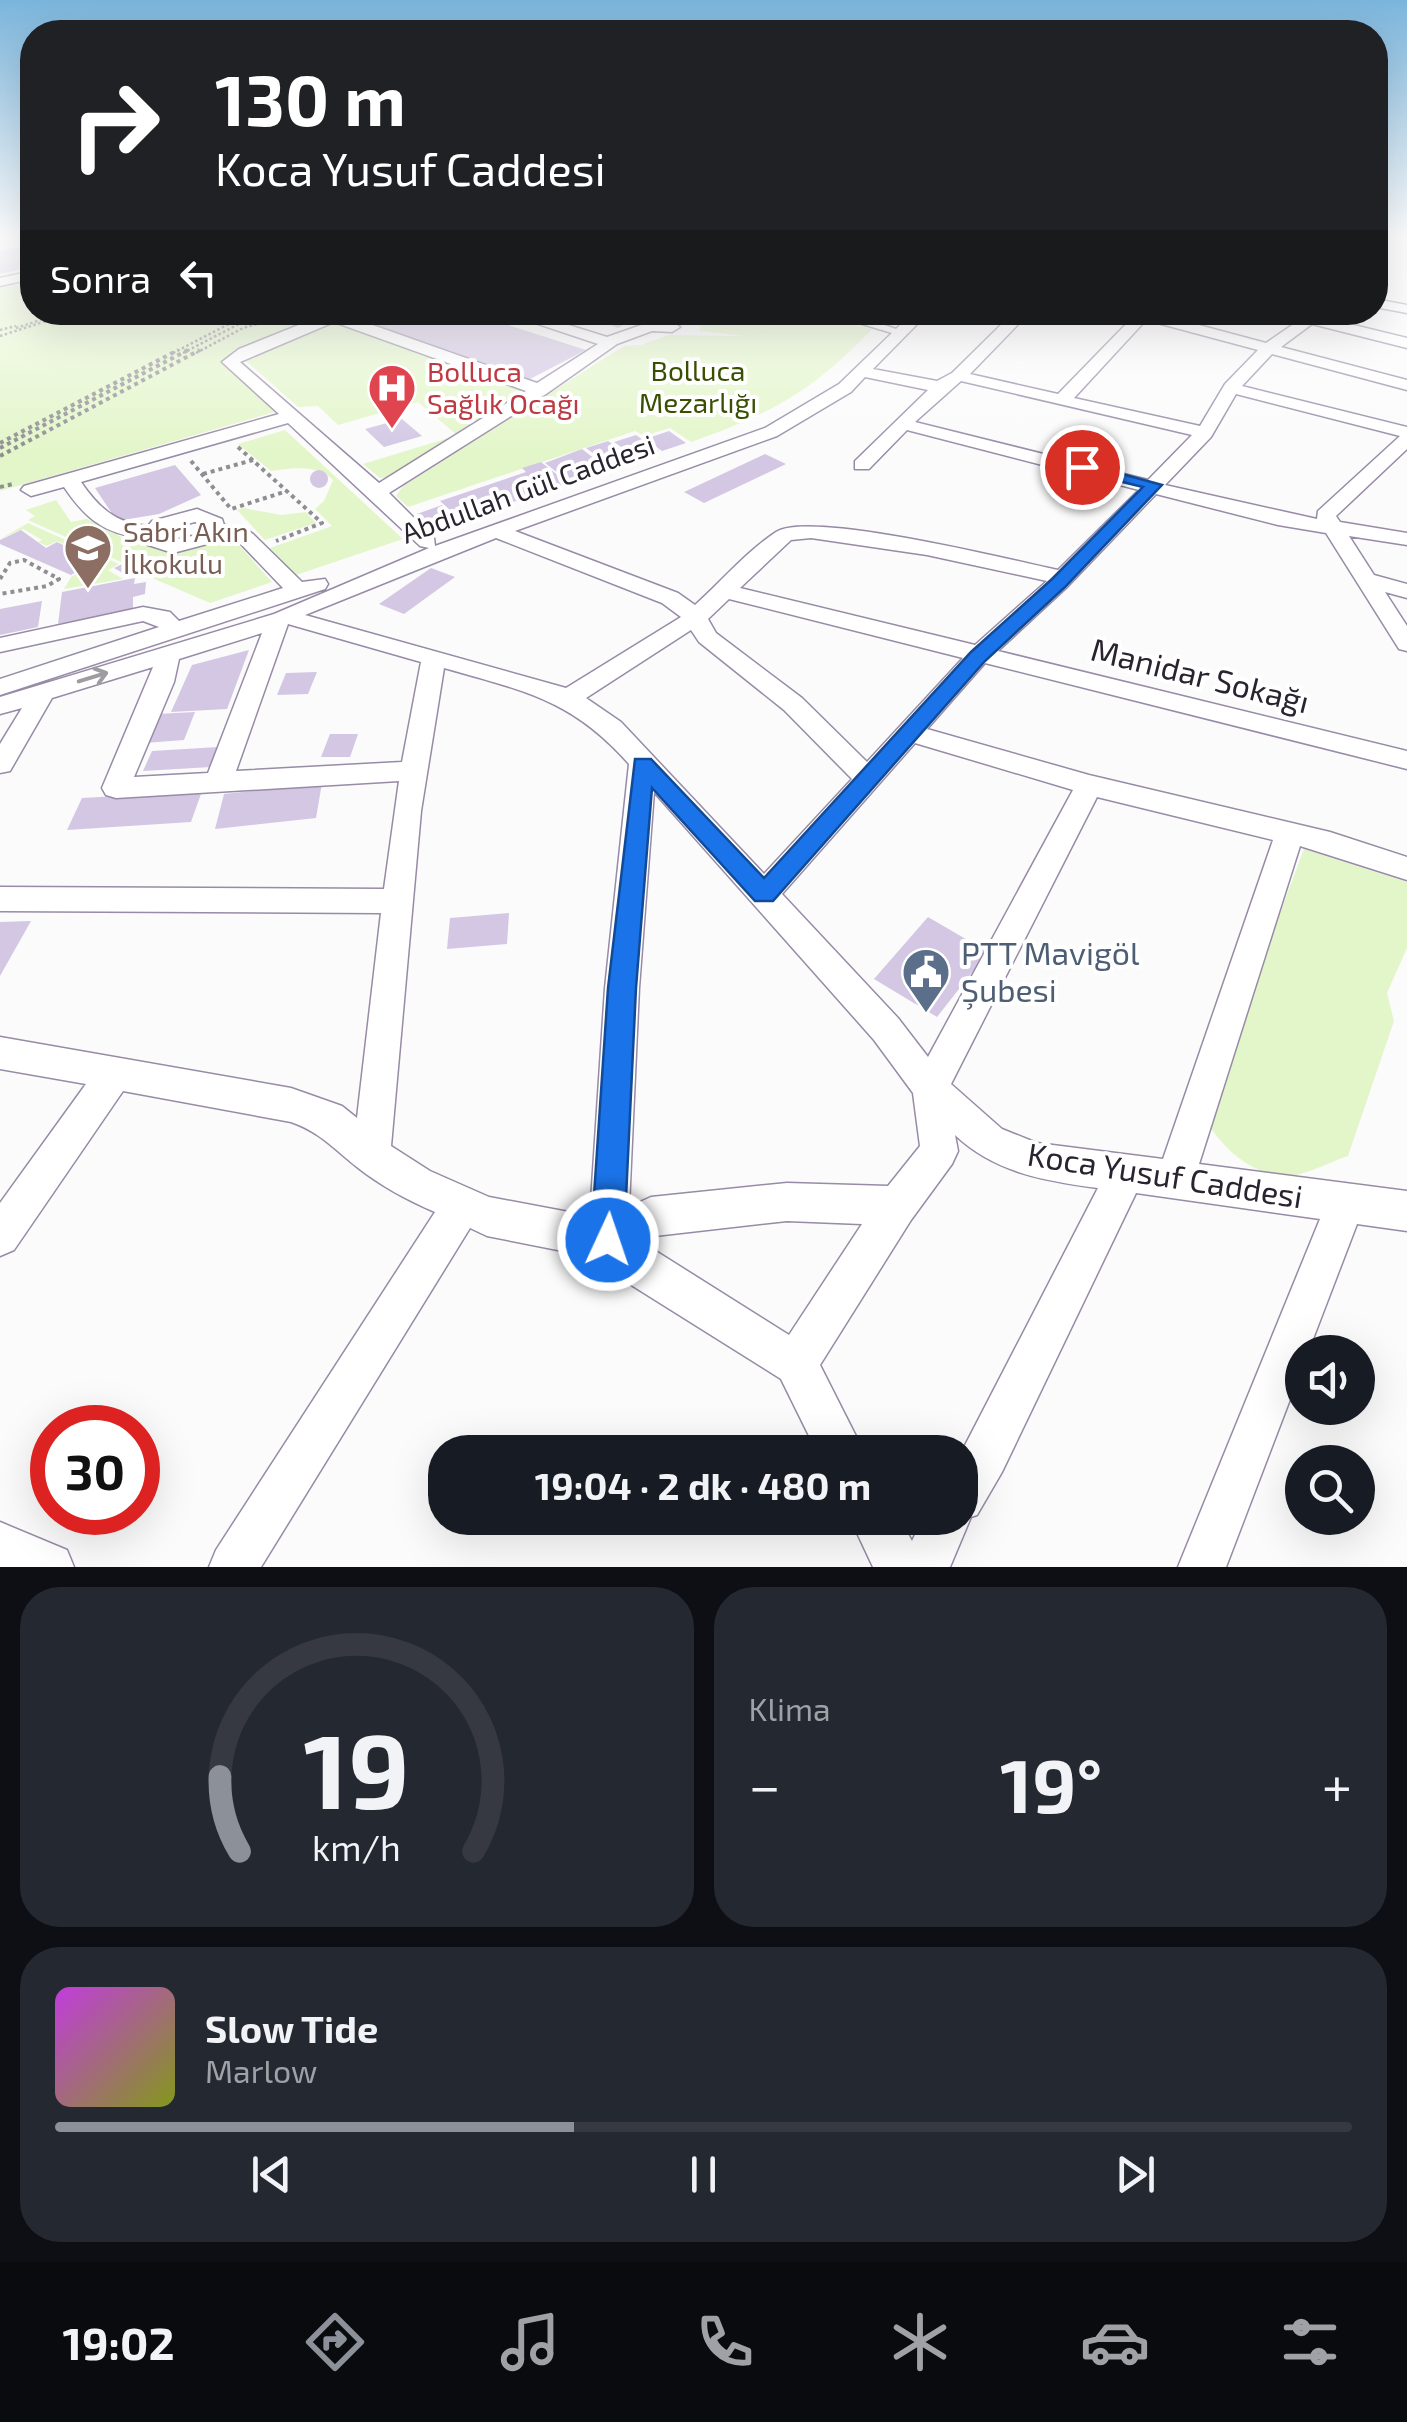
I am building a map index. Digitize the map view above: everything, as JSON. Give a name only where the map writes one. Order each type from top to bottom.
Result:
[{"type":"street","points":[[315,325],[231,359],[427,542]]},
{"type":"street","points":[[367,325],[540,390]]},
{"type":"street","points":[[551,325],[607,342],[654,326],[672,327]]},
{"type":"street","points":[[604,325],[631,334]]},
{"type":"street","points":[[875,325],[889,329]]},
{"type":"street","name":"Abdullah Gül Caddesi","points":[[280,609],[427,542],[752,428],[818,393],[893,325]]},
{"type":"street","name":"Abdullah Gül Caddesi","points":[[0,687],[280,609],[771,432],[826,402],[863,372],[909,325]]},
{"type":"street","points":[[862,464],[940,386],[958,376],[1009,325]]},
{"type":"street","points":[[1064,398],[1127,325]]},
{"type":"street","points":[[1178,325],[1407,384]]},
{"type":"street","points":[[764,894],[978,656],[1063,578],[1205,433],[1231,388],[1268,349],[1301,325]]},
{"type":"street","points":[[1348,325],[1407,343]]},
{"type":"street","points":[[376,491],[606,349],[607,342]]},
{"type":"street","points":[[863,372],[940,386]]},
{"type":"street","points":[[958,376],[1205,433]]},
{"type":"street","points":[[1231,388],[1407,436]]},
{"type":"street","points":[[31,490],[292,416]]},
{"type":"street","points":[[902,424],[1334,530],[1407,539]]},
{"type":"street","points":[[1407,436],[1326,515],[1407,644]]},
{"type":"street","points":[[69,479],[89,509],[104,522],[120,530],[152,533],[157,544],[173,547],[194,543],[213,530],[237,532],[256,548],[280,609],[218,782]]},
{"type":"street","points":[[497,532],[670,598],[696,618],[707,638],[793,704],[868,779]]},
{"type":"street","points":[[568,698],[696,618],[785,535],[811,532],[1063,578]]},
{"type":"street","points":[[1364,579],[1407,590]]},
{"type":"street","name":"Manidar Sokağı","points":[[725,591],[1407,760]]},
{"type":"street","name":"Koca Yusuf Caddesi","points":[[280,609],[434,658],[533,684],[568,698],[612,728],[886,1029],[930,1088],[989,1142],[1037,1160],[1407,1211]]},
{"type":"street","points":[[0,644],[143,614],[162,617],[172,642],[162,682],[116,788],[413,772]]},
{"type":"street","name":"Abdullah Gül Caddesi","points":[[0,706],[172,642]]},
{"type":"street","points":[[370,1156],[413,772],[434,658]]},
{"type":"street","points":[[0,764],[42,693]]},
{"type":"street","points":[[907,732],[1090,785],[1289,834],[1407,870]]},
{"type":"street","points":[[608,1240],[622,988],[643,764]]},
{"type":"street","points":[[939,1151],[930,1088],[1090,785]]},
{"type":"street","points":[[1176,1180],[1289,834]]},
{"type":"street","points":[[0,899],[400,901]]},
{"type":"street","points":[[0,1052],[291,1105],[329,1118],[370,1156],[462,1206],[520,1224],[608,1240],[642,1268],[796,1364],[832,1435]]},
{"type":"street","points":[[0,1236],[114,1073]]},
{"type":"street","points":[[796,1364],[897,1206],[939,1151],[989,1142]]},
{"type":"street","points":[[978,1469],[1126,1172]]},
{"type":"street","points":[[608,1240],[651,1217],[787,1202],[897,1206]]},
{"type":"street","points":[[1202,1567],[1345,1204]]},
{"type":"street","points":[[234,1567],[462,1206]]},
{"type":"street","points":[[883,1535],[900,1567]]},
{"type":"street","points":[[924,1567],[940,1535]]},
{"type":"street","points":[[0,1546],[50,1567]]},
{"type":"path","points":[[0,333],[25,325]]},
{"type":"path","points":[[0,333],[28,325]]},
{"type":"path","points":[[0,446],[228,325]]},
{"type":"path","points":[[0,446],[237,325]]},
{"type":"path","points":[[0,456],[249,325]]},
{"type":"path","points":[[225,434],[322,525],[256,548]]},
{"type":"path","points":[[253,460],[203,474],[231,509],[288,491]]},
{"type":"path","points":[[0,579],[10,563],[24,560],[58,580],[47,586],[0,594]]},
{"type":"green space","points":[[0,308],[20,308],[20,325],[303,325],[239,350],[225,360],[275,412],[0,491]]},
{"type":"green space","points":[[327,325],[343,325],[528,390],[457,435],[418,402],[338,425],[318,406],[298,407],[246,361]]},
{"type":"green space","name":"Bolluca Mezarlığı","points":[[701,325],[772,325],[746,336],[774,325],[855,325],[872,329],[810,385],[768,410],[691,442],[670,428],[644,436],[635,431],[408,507],[396,496],[403,486],[624,346],[641,345],[669,335],[745,336],[700,331]]},
{"type":"green space","points":[[285,430],[403,539],[296,575],[270,548],[332,526],[315,509],[324,501],[333,480],[312,469],[271,471],[238,444]]},
{"type":"green space","points":[[455,436],[389,477],[380,478],[363,464]]},
{"type":"green space","points":[[56,500],[71,522],[87,519],[127,540],[170,551],[228,539],[238,544],[272,582],[210,603],[143,574],[151,569],[130,559],[121,562],[28,520],[35,516],[26,510]]},
{"type":"green space","points":[[237,510],[281,515],[306,512],[316,523],[265,540]]},
{"type":"green space","points":[[28,523],[119,564],[108,570],[123,579],[64,589],[71,577],[99,561],[57,541],[47,546],[23,529],[0,539]]},
{"type":"green space","points":[[1304,849],[1407,882],[1407,948],[1387,993],[1394,1021],[1348,1156],[1286,1176],[1260,1171],[1248,1164],[1218,1137],[1203,1116]]},
{"type":"building","points":[[375,325],[508,325],[586,350],[530,379]]},
{"type":"building","points":[[402,419],[422,436],[384,447],[365,429]]},
{"type":"building","points":[[669,431],[686,443],[662,451],[645,439]]},
{"type":"building","points":[[636,435],[659,451],[637,458],[614,442]]},
{"type":"building","points":[[608,441],[636,460],[613,468],[586,448]]},
{"type":"building","points":[[582,449],[608,469],[568,481],[545,463]]},
{"type":"building","points":[[765,454],[786,464],[704,503],[684,492]]},
{"type":"building","points":[[541,462],[568,483],[461,520],[440,501],[526,472],[522,468]]},
{"type":"building","points":[[175,465],[201,495],[159,514],[117,521],[95,488]]},
{"type":"building","points":[[319,470],[326,472],[326,486],[319,488],[312,486],[310,479],[312,472]]},
{"type":"building","points":[[442,505],[458,520],[432,529],[417,514]]},
{"type":"building","points":[[21,530],[46,548],[57,542],[96,561],[71,575],[0,544],[0,540]]},
{"type":"building","points":[[131,560],[146,568],[130,577],[114,568]]},
{"type":"building","points":[[431,568],[455,577],[404,614],[379,604]]},
{"type":"building","points":[[135,578],[134,584],[146,582],[145,594],[133,597],[133,610],[58,624],[62,592]]},
{"type":"building","points":[[42,601],[38,627],[0,635],[0,609]]},
{"type":"building","points":[[249,650],[227,709],[171,712],[192,665]]},
{"type":"building","points":[[317,672],[308,694],[277,695],[286,673]]},
{"type":"building","points":[[195,712],[184,740],[145,743],[157,714]]},
{"type":"building","points":[[330,734],[358,734],[350,757],[321,757]]},
{"type":"building","points":[[218,747],[211,767],[143,771],[152,751]]},
{"type":"building","points":[[322,783],[316,818],[215,829],[224,794]]},
{"type":"building","points":[[202,791],[191,822],[67,830],[82,798]]},
{"type":"building","points":[[509,913],[507,944],[447,949],[450,918]]},
{"type":"building","points":[[928,917],[988,952],[937,1017],[874,979]]},
{"type":"building","points":[[31,921],[0,976],[0,922]]},
{"type":"place","name":"Bolluca Sağlık Ocağı","points":[[392,430]]},
{"type":"place","name":"Sabri Akın İlkokulu","points":[[88,590]]},
{"type":"place","name":"PTT Mavigöl Şubesi","points":[[926,1014]]},
{"type":"route","points":[[608,1240],[622,988],[643,764],[764,894],[978,656],[1058,583],[1154,485],[1082,467]]}]
